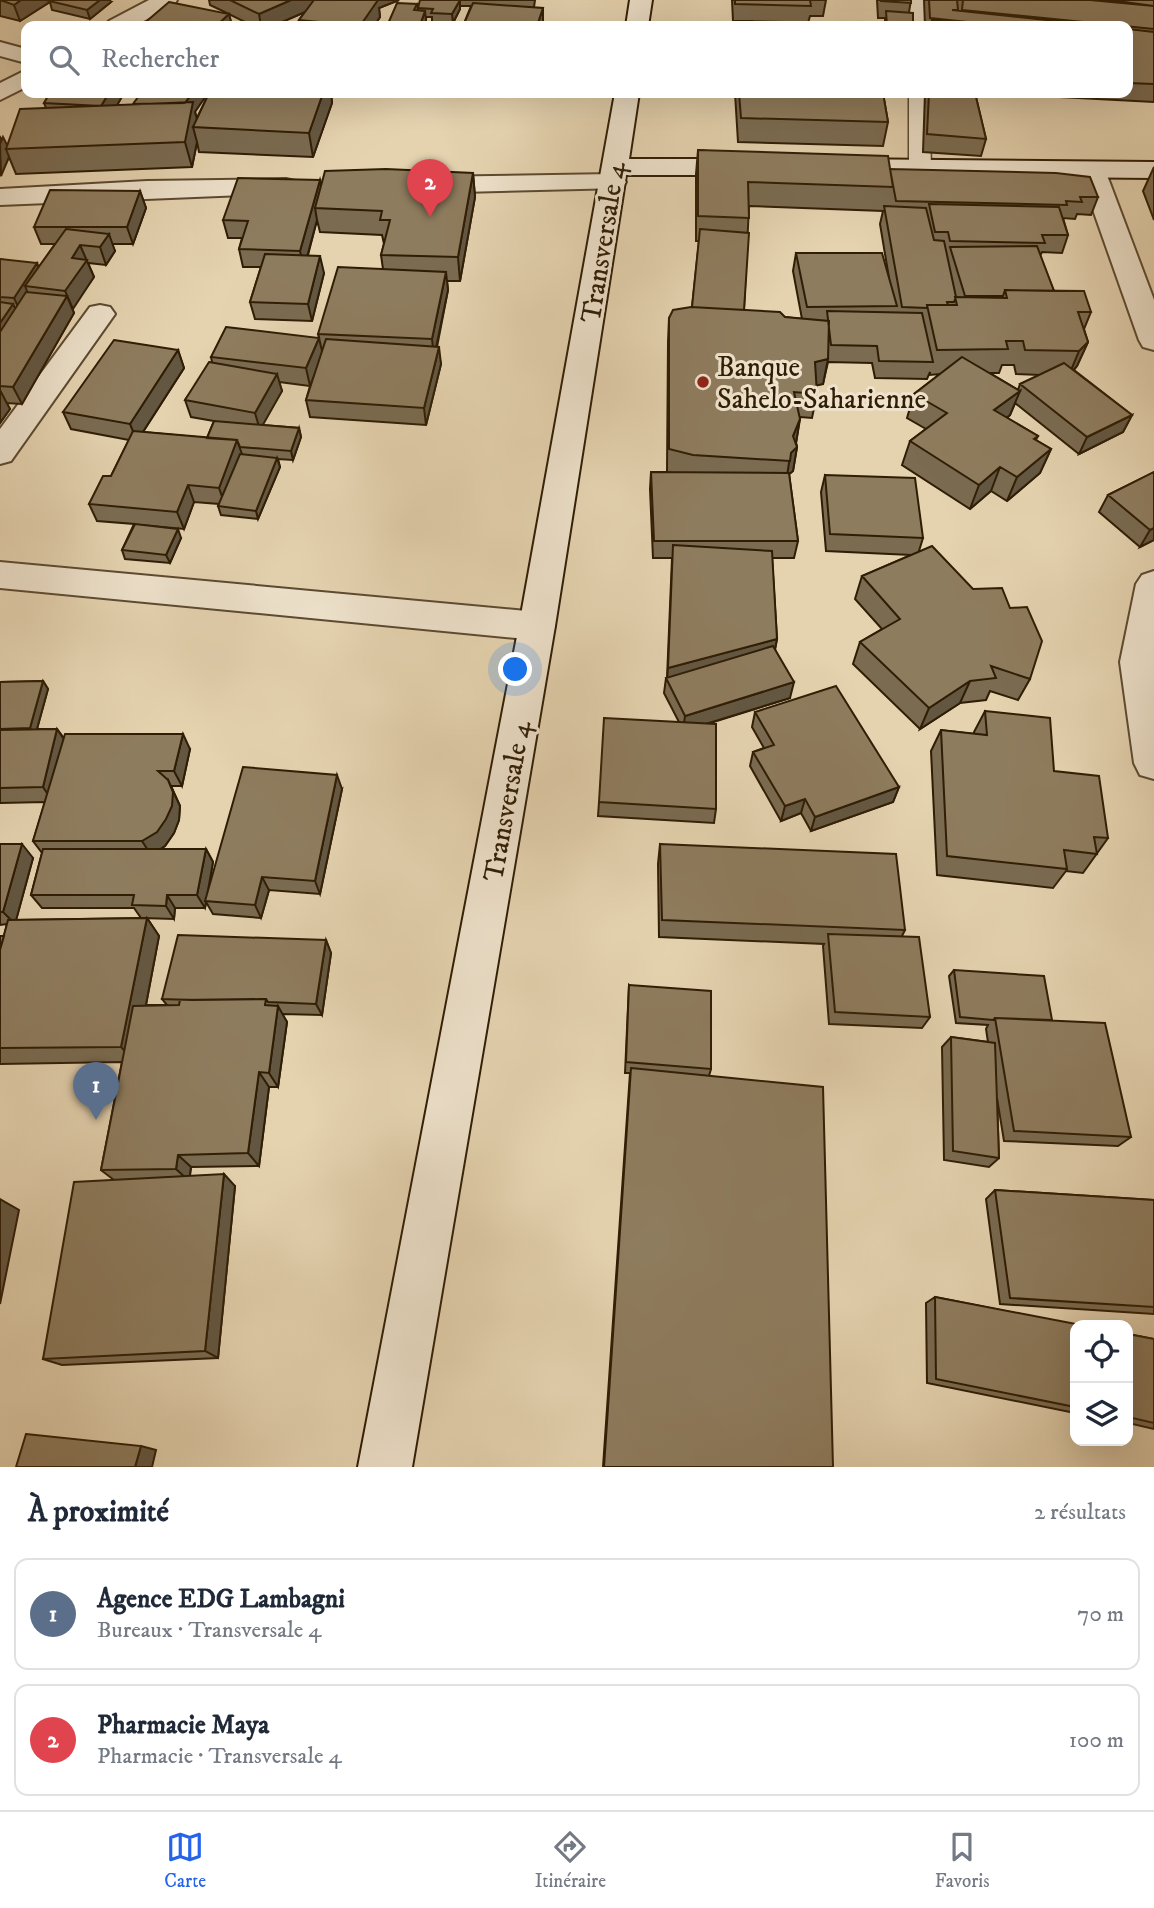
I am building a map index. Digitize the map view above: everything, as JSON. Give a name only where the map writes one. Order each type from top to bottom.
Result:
[{"type":"street","points":[[126,21],[166,0]]},
{"type":"street","points":[[638,21],[641,0]]},
{"type":"street","points":[[0,49],[21,55]]},
{"type":"street","points":[[0,93],[21,80]]},
{"type":"street","name":"Transversale 4","points":[[385,1467],[537,626],[626,98]]},
{"type":"street","points":[[394,186],[767,167]]},
{"type":"street","points":[[809,167],[1154,170]]},
{"type":"street","points":[[1092,170],[1154,340]]},
{"type":"street","points":[[0,197],[147,189],[312,187]]},
{"type":"street","points":[[0,453],[100,314]]},
{"type":"street","points":[[0,575],[537,626]]},
{"type":"street","points":[[1154,584],[1138,662],[1154,763]]},
{"type":"lane","points":[[917,0],[918,21]]},
{"type":"lane","points":[[919,98],[920,167]]},
{"type":"building","points":[[0,0],[21,0],[14,5]]},
{"type":"building","points":[[100,0],[87,10],[49,1]]},
{"type":"building","points":[[230,0],[291,0],[259,14]]},
{"type":"building","points":[[314,0],[378,0],[363,21],[299,20]]},
{"type":"building","points":[[420,0],[460,0],[452,14],[431,13],[433,9],[418,8]]},
{"type":"building","points":[[735,0],[810,0],[811,6],[735,4]]},
{"type":"building","points":[[911,0],[911,3],[881,1]]},
{"type":"building","points":[[929,0],[957,0],[958,10],[952,10],[1055,21],[958,21],[930,18]]},
{"type":"building","points":[[963,0],[1090,0],[1154,6],[1154,29],[1133,27],[1133,21],[1073,21],[962,10]]},
{"type":"building","points":[[1109,0],[1154,0],[1154,6]]},
{"type":"building","points":[[169,2],[229,14],[221,21],[147,21]]},
{"type":"building","points":[[397,3],[417,4],[414,10],[425,11],[421,21],[389,21]]},
{"type":"building","points":[[473,3],[543,8],[539,21],[465,21]]},
{"type":"building","points":[[886,11],[913,13],[913,21],[887,21]]},
{"type":"building","points":[[1133,30],[1154,32],[1154,84],[1133,83]]},
{"type":"building","points":[[47,98],[106,98],[101,106],[44,103]]},
{"type":"building","points":[[137,98],[188,98],[185,103],[133,104]]},
{"type":"building","points":[[207,98],[321,98],[309,133],[193,127]]},
{"type":"building","points":[[739,98],[884,98],[888,122],[741,118]]},
{"type":"building","points":[[929,98],[976,98],[986,139],[927,134]]},
{"type":"building","points":[[193,102],[185,142],[6,149],[20,109]]},
{"type":"building","points":[[698,150],[888,156],[893,187],[748,182],[749,218],[698,216]]},
{"type":"building","points":[[386,169],[473,173],[458,257],[381,255],[390,220],[380,220],[382,211],[315,208],[325,171]]},
{"type":"building","points":[[890,169],[1056,173],[1090,177],[1098,197],[1080,197],[1082,202],[1066,201],[1067,205],[896,201]]},
{"type":"building","points":[[238,178],[320,180],[300,251],[239,249],[248,221],[223,220]]},
{"type":"building","points":[[50,190],[140,191],[127,227],[34,227]]},
{"type":"building","points":[[929,204],[1059,207],[1068,235],[1042,235],[1045,243],[950,241],[948,232],[935,232]]},
{"type":"building","points":[[884,206],[926,208],[934,240],[944,241],[956,297],[954,302],[947,302],[948,305],[927,305],[927,308],[902,307]]},
{"type":"building","points":[[66,229],[109,234],[100,247],[80,245],[72,258],[87,260],[65,291],[25,286]]},
{"type":"building","points":[[700,229],[749,233],[744,310],[692,307]]},
{"type":"building","points":[[1037,246],[1054,291],[1005,290],[1003,296],[965,296],[950,247]]},
{"type":"building","points":[[796,253],[882,253],[897,306],[807,307]]},
{"type":"building","points":[[265,254],[320,256],[308,304],[250,302]]},
{"type":"building","points":[[0,259],[37,263],[14,298],[0,297]]},
{"type":"building","points":[[338,267],[446,272],[432,339],[318,334]]},
{"type":"building","points":[[1005,290],[1084,291],[1091,312],[1078,312],[1088,342],[1079,351],[1025,350],[1023,341],[1006,341],[1008,349],[937,350],[927,305],[957,305],[955,297],[1007,298]]},
{"type":"building","points":[[26,292],[67,296],[13,387],[0,386],[0,332]]},
{"type":"building","points":[[0,302],[13,304],[0,323]]},
{"type":"building","points":[[691,307],[780,312],[785,317],[829,321],[828,359],[815,362],[817,394],[794,392],[800,419],[793,436],[797,447],[791,453],[790,461],[693,455],[669,449],[669,318],[673,310]]},
{"type":"building","points":[[827,311],[922,313],[933,362],[879,361],[877,346],[831,345]]},
{"type":"building","points":[[226,327],[319,338],[306,368],[211,357]]},
{"type":"building","points":[[326,339],[439,347],[424,408],[306,400]]},
{"type":"building","points":[[114,340],[178,350],[130,424],[63,412]]},
{"type":"building","points":[[962,357],[1020,391],[994,410],[1038,436],[1034,439],[1051,449],[1017,477],[1000,467],[979,485],[910,441],[947,413],[914,394]]},
{"type":"building","points":[[209,362],[277,374],[255,413],[185,400]]},
{"type":"building","points":[[1064,363],[1132,415],[1087,437],[1020,384]]},
{"type":"building","points":[[214,421],[299,428],[291,451],[240,447],[237,440],[207,438]]},
{"type":"building","points":[[133,431],[237,440],[219,488],[188,485],[177,512],[89,504],[103,476],[111,476]]},
{"type":"building","points":[[240,454],[277,458],[256,511],[218,506]]},
{"type":"building","points":[[651,472],[789,473],[798,541],[654,541]]},
{"type":"building","points":[[1154,472],[1154,528],[1150,530],[1108,495]]},
{"type":"building","points":[[825,475],[915,478],[923,538],[830,534]]},
{"type":"building","points":[[135,524],[178,529],[166,555],[122,550]]},
{"type":"building","points":[[673,545],[772,551],[777,639],[668,668]]},
{"type":"building","points":[[932,546],[973,589],[1002,588],[1010,608],[1027,607],[1042,641],[1030,679],[991,666],[996,678],[970,681],[929,708],[860,642],[900,619],[862,576]]},
{"type":"building","points":[[773,646],[794,682],[685,716],[666,678]]},
{"type":"building","points":[[43,681],[30,728],[0,729],[0,682]]},
{"type":"building","points":[[836,686],[899,787],[815,817],[805,799],[785,806],[753,752],[774,745],[755,712]]},
{"type":"building","points":[[985,711],[1050,718],[1054,771],[1099,776],[1108,838],[1094,837],[1097,854],[1064,850],[1067,869],[947,856],[941,730],[987,735]]},
{"type":"building","points":[[604,718],[716,724],[716,809],[599,802]]},
{"type":"building","points":[[57,729],[43,787],[0,788],[0,730]]},
{"type":"building","points":[[65,734],[183,734],[174,771],[158,771],[168,780],[173,792],[172,806],[157,832],[142,841],[33,841]]},
{"type":"building","points":[[243,767],[337,775],[315,881],[262,877],[255,905],[205,901]]},
{"type":"building","points":[[0,844],[22,844],[3,912],[0,912]]},
{"type":"building","points":[[660,844],[896,854],[905,930],[662,920]]},
{"type":"building","points":[[43,849],[206,849],[197,895],[167,895],[166,906],[132,905],[134,895],[31,895]]},
{"type":"building","points":[[147,918],[121,1047],[0,1048],[0,950],[8,920]]},
{"type":"building","points":[[828,934],[919,937],[930,1017],[835,1012]]},
{"type":"building","points":[[178,935],[326,940],[316,1004],[268,1002],[266,999],[162,999]]},
{"type":"building","points":[[954,970],[1044,976],[1052,1020],[960,1017]]},
{"type":"building","points":[[629,985],[711,991],[711,1069],[626,1062]]},
{"type":"building","points":[[266,999],[265,1005],[278,1006],[269,1073],[259,1072],[248,1153],[178,1155],[176,1169],[101,1170],[133,1006],[179,1005],[180,1000]]},
{"type":"building","points":[[995,1018],[1105,1023],[1131,1137],[1014,1131]]},
{"type":"building","points":[[951,1037],[995,1043],[999,1158],[953,1151]]},
{"type":"building","points":[[631,1068],[823,1087],[833,1467],[604,1467]]},
{"type":"building","points":[[224,1174],[205,1351],[43,1359],[74,1182]]},
{"type":"building","points":[[995,1190],[1154,1200],[1154,1307],[1010,1298]]},
{"type":"building","points":[[935,1297],[1070,1323],[1070,1406],[936,1379]]},
{"type":"building","points":[[1133,1335],[1154,1339],[1154,1423],[1133,1418]]},
{"type":"building","points":[[26,1434],[141,1446],[135,1467],[16,1467]]},
{"type":"place","name":"Pharmacie Maya","points":[[430,217]]},
{"type":"place","name":"Banque Sahelo-Saharienne","points":[[703,382]]},
{"type":"place","name":"Agence EDG Lambagni","points":[[96,1120]]}]
